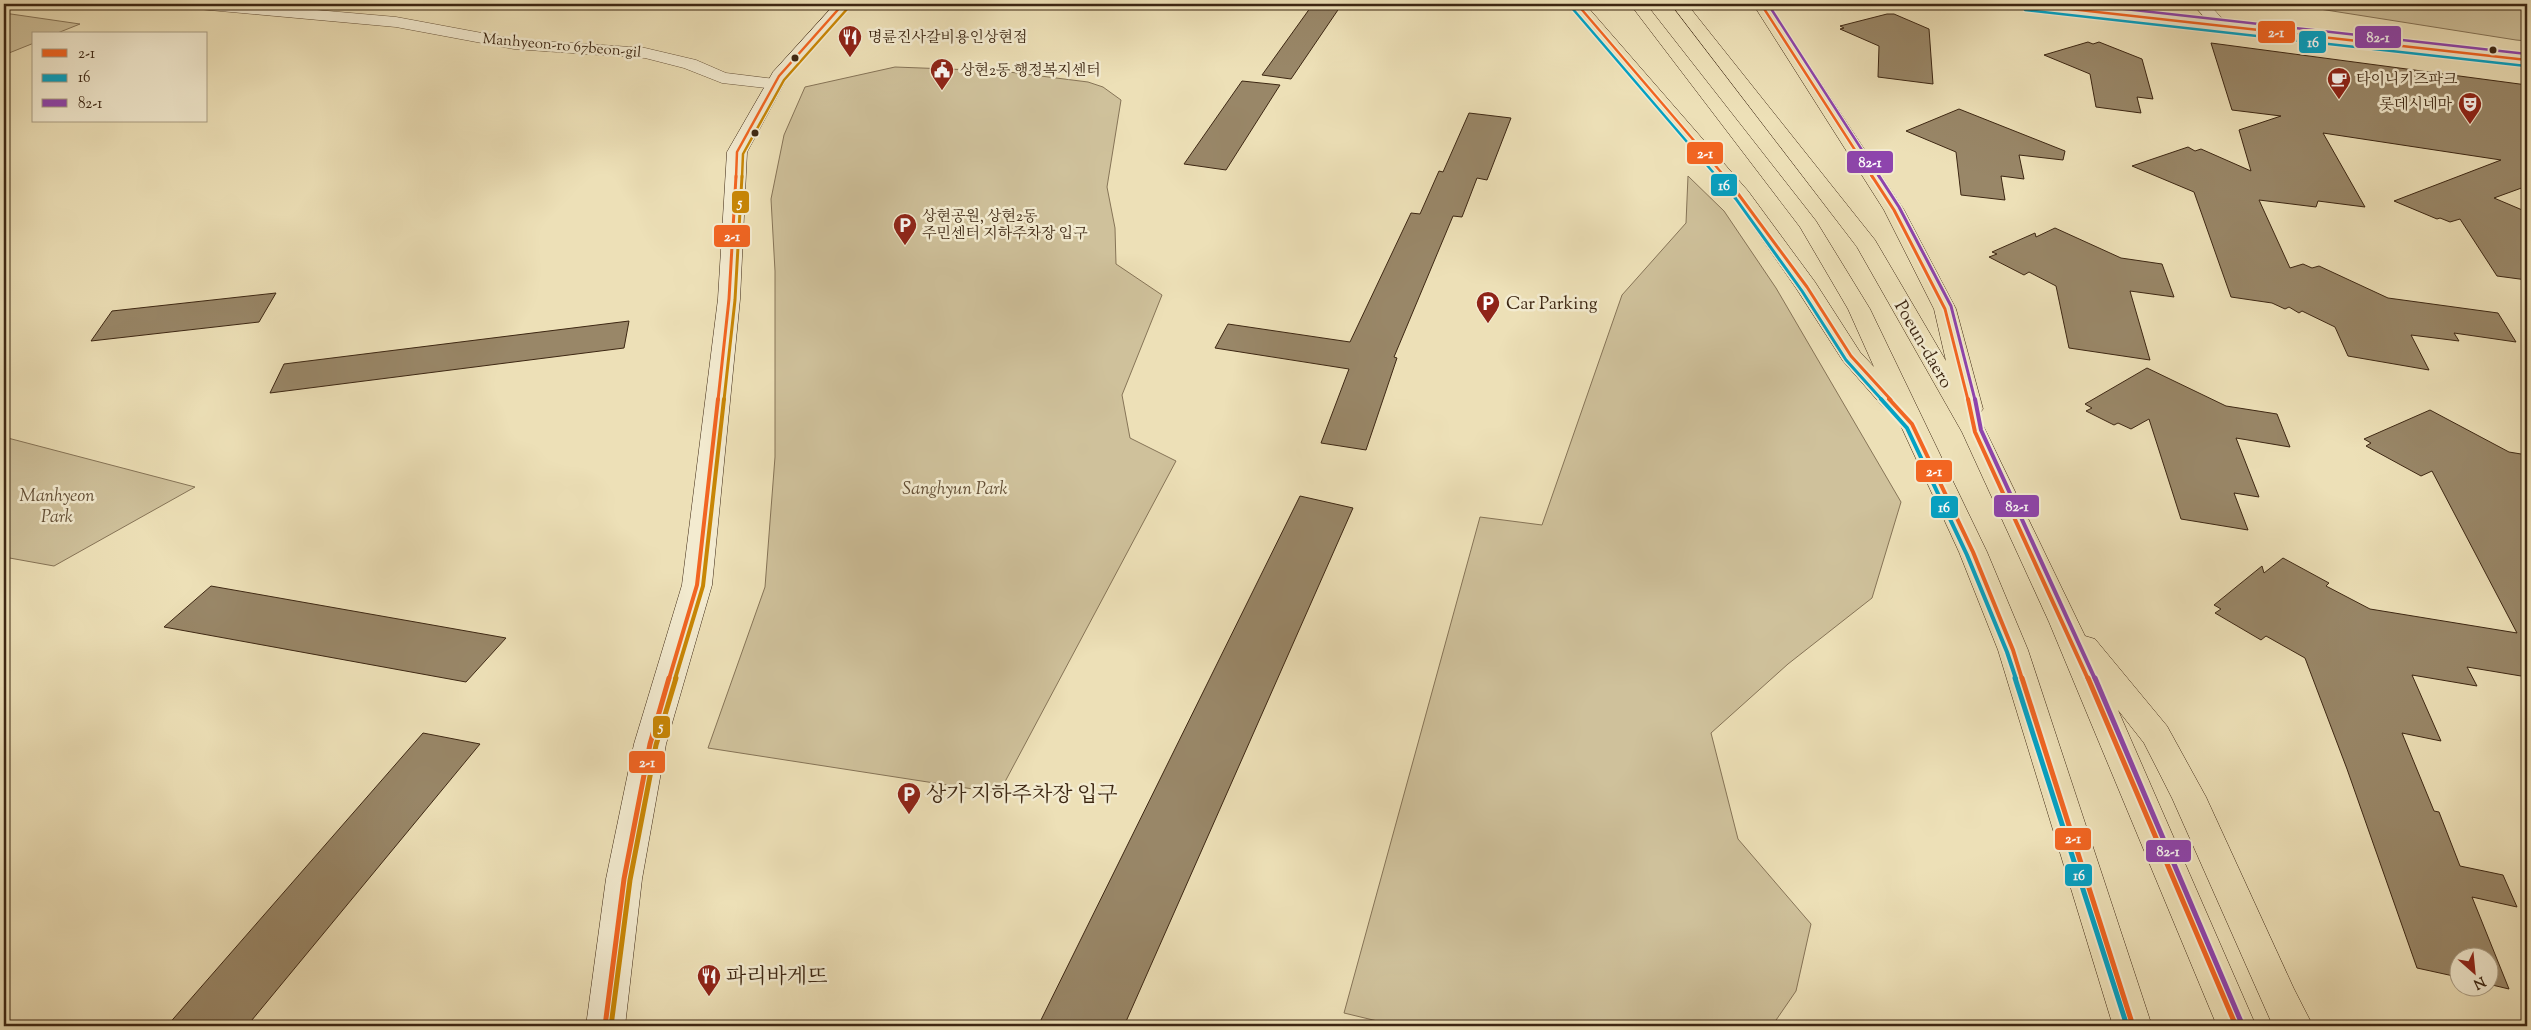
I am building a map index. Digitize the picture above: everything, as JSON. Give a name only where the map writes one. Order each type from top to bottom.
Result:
[{"type":"main road","points":[[1577,4],[1741,195],[1807,287],[1851,356],[1912,424]]},
{"type":"main road","points":[[1638,4],[1809,224],[1859,309],[1973,552],[2013,650],[2133,1026]]},
{"type":"main road","name":"Poeun-daero","points":[[1679,4],[1867,246],[1975,432],[2064,622],[2236,1026]]},
{"type":"main road","points":[[1761,4],[1894,210],[1945,309],[1962,369],[1975,432]]},
{"type":"main road","points":[[2064,622],[2156,734],[2189,797],[2280,1002],[2294,1026]]},
{"type":"street","name":"Manhyeon-ro 67beon-gil","points":[[198,4],[396,22],[514,44],[645,52],[690,64],[722,78],[775,84]]},
{"type":"street","points":[[605,1026],[624,878],[650,744],[697,585],[729,299],[737,152],[775,84],[843,4]]},
{"type":"street","points":[[2026,4],[2527,60]]},
{"type":"street","points":[[2201,4],[2218,24]]},
{"type":"green space","points":[[2288,4],[2527,4],[2527,41],[2516,40]]},
{"type":"green space","points":[[4,13],[80,24],[60,32],[32,32],[32,44],[4,55]]},
{"type":"green space","name":"Sanghyun Park","points":[[895,67],[1001,71],[1088,82],[1103,87],[1121,100],[1107,187],[1115,228],[1116,264],[1162,295],[1122,395],[1130,438],[1176,461],[999,793],[708,748],[765,587],[775,457],[775,271],[771,199],[784,135],[805,87]]},
{"type":"green space","points":[[1688,176],[1724,211],[1776,288],[1901,502],[1872,598],[1788,664],[1711,733],[1738,839],[1811,924],[1796,991],[1772,1026],[1398,1026],[1344,1013],[1480,517],[1542,525],[1622,295],[1686,223]]},
{"type":"green space","name":"Manhyeon Park","points":[[4,437],[195,487],[54,566],[4,557]]},
{"type":"building","points":[[1313,4],[1342,4],[1291,79],[1262,75]]},
{"type":"building","points":[[1887,14],[1894,14],[1929,29],[1933,84],[1878,77],[1879,46],[1840,29],[1844,28],[1840,26]]},
{"type":"building","points":[[2088,42],[2093,44],[2099,42],[2142,59],[2153,99],[2137,97],[2141,113],[2096,107],[2090,74],[2044,55]]},
{"type":"building","points":[[2211,43],[2527,85],[2527,186],[2494,198],[2527,212],[2527,280],[2497,276],[2460,219],[2450,222],[2440,218],[2437,219],[2394,201],[2501,160],[2323,133],[2365,207],[2318,201],[2316,207],[2259,200],[2290,268],[2303,264],[2312,268],[2319,266],[2388,298],[2498,313],[2516,342],[2454,333],[2459,341],[2411,335],[2429,370],[2348,356],[2335,327],[2302,311],[2299,313],[2289,307],[2285,309],[2272,303],[2231,297],[2194,192],[2132,166],[2188,147],[2195,151],[2201,149],[2251,171],[2239,130],[2281,116],[2232,110]]},
{"type":"building","points":[[1242,81],[1280,85],[1226,170],[1184,164]]},
{"type":"building","points":[[1959,109],[2065,151],[2063,160],[2019,155],[2024,179],[2001,176],[2005,200],[1961,195],[1956,152],[1906,131]]},
{"type":"building","points":[[1469,113],[1511,118],[1487,180],[1477,178],[1462,217],[1453,216],[1394,357],[1397,358],[1366,450],[1321,443],[1349,369],[1215,348],[1228,324],[1350,342],[1411,213],[1420,214],[1439,171],[1443,172]]},
{"type":"building","points":[[2055,228],[2121,258],[2162,264],[2174,297],[2130,291],[2150,360],[2069,348],[2056,286],[2029,272],[2024,275],[1989,257],[1997,254],[1992,252],[2035,233],[2036,237]]},
{"type":"building","points":[[276,293],[259,322],[91,341],[112,311]]},
{"type":"building","points":[[629,321],[624,348],[270,393],[284,364]]},
{"type":"building","points":[[2147,368],[2226,406],[2277,414],[2290,447],[2236,438],[2259,497],[2234,493],[2248,530],[2181,519],[2149,419],[2131,429],[2118,423],[2114,425],[2086,411],[2092,408],[2085,404]]},
{"type":"building","points":[[2430,410],[2509,452],[2527,455],[2527,677],[2467,667],[2477,686],[2412,675],[2441,741],[2402,733],[2434,811],[2439,812],[2460,866],[2503,875],[2517,907],[2472,897],[2493,948],[2448,948],[2448,975],[2417,968],[2347,769],[2305,658],[2266,636],[2261,640],[2215,613],[2221,609],[2214,605],[2262,566],[2264,573],[2283,558],[2329,583],[2326,586],[2370,609],[2517,633],[2432,471],[2421,476],[2366,446],[2371,443],[2364,439]]},
{"type":"building","points":[[1300,496],[1353,508],[1124,1026],[1038,1026]]},
{"type":"building","points":[[211,586],[506,638],[466,682],[164,627]]},
{"type":"building","points":[[423,733],[480,744],[247,1026],[167,1026]]},
{"type":"building","points":[[2498,962],[2509,989],[2498,986]]},
{"type":"transit line","name":"2-1","points":[[605,1026],[624,879],[650,744],[697,585],[729,299],[737,152],[779,76],[843,4]]},
{"type":"transit line","name":"2-1","points":[[1577,4],[1741,195],[1807,287],[1851,356],[1912,424],[1973,552],[2013,650],[2133,1026]]},
{"type":"transit line","name":"2-1","points":[[1761,4],[1894,210],[1945,309],[1962,369],[1975,432],[2064,622],[2236,1026]]},
{"type":"transit line","name":"82-1","points":[[1768,4],[1899,207],[1951,306],[1968,367],[1981,430],[2070,620],[2242,1024]]},
{"type":"transit line","name":"2-1","points":[[2026,4],[2527,60]]},
{"type":"transit line","name":"82-1","points":[[2080,4],[2527,54]]},
{"type":"transit line","name":"5","points":[[611,1026],[630,880],[656,745],[703,586],[735,300],[743,154],[784,80],[848,8]]},
{"type":"transit line","name":"16","points":[[1572,8],[1736,199],[1802,291],[1846,360],[1907,428],[1967,555],[2007,652],[2127,1026]]},
{"type":"transit line","name":"16","points":[[2025,10],[2526,66]]},
{"type":"place","name":"명륜진사갈비용인상현점","points":[[850,58]]},
{"type":"place","name":"상현2동 행정복지센터","points":[[942,91]]},
{"type":"place","name":"타이니키즈파크","points":[[2339,100]]},
{"type":"place","name":"롯데시네마","points":[[2470,125]]},
{"type":"place","name":"상현공원, 상현2동 주민센터 지하주차장 입구","points":[[905,246]]},
{"type":"place","name":"Car Parking","points":[[1488,324]]},
{"type":"place","name":"상가 지하주차장 입구","points":[[909,815]]},
{"type":"place","name":"파리바게뜨","points":[[709,997]]}]
